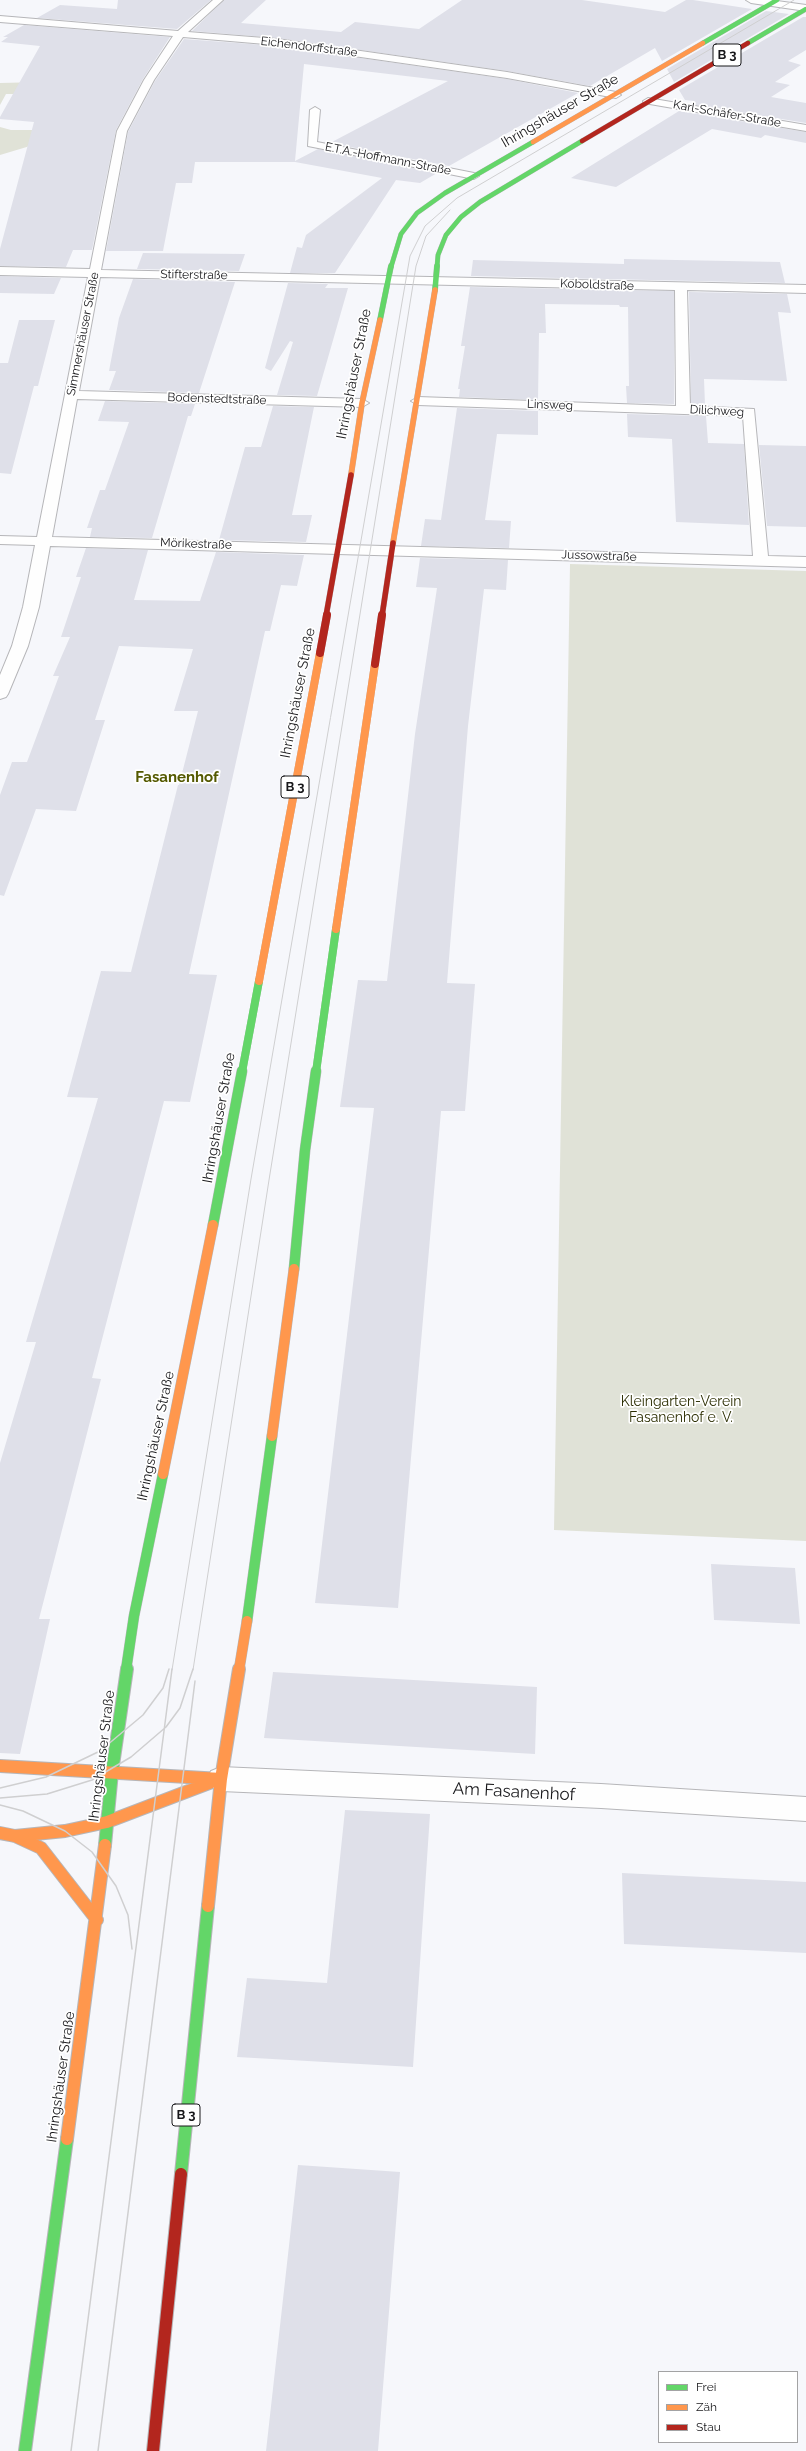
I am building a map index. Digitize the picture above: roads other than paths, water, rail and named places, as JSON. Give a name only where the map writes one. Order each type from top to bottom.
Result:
[{"type":"main road","name":"Ihringshäuser Straße","points":[[25,2451],[97,1920],[112,1772],[134,1616],[228,1150],[340,548],[362,403],[387,279],[401,234],[417,213],[474,176],[774,2]]},
{"type":"main road","name":"B 3","points":[[153,2451],[221,1778],[247,1620],[280,1386],[291,1300],[305,1153],[319,1049],[392,550],[418,401],[436,280],[438,255],[446,235],[461,217],[518,178],[806,8]]},
{"type":"main road","points":[[0,1766],[221,1778]]},
{"type":"main road","points":[[15,1836],[65,1830],[107,1822],[221,1778]]},
{"type":"main road","points":[[0,1833],[15,1836],[40,1848],[97,1920]]},
{"type":"street","name":"Simmershäuser Straße","points":[[0,694],[20,646],[31,607],[45,541],[122,131],[148,80],[179,35],[218,0]]},
{"type":"street","points":[[751,0],[774,2],[806,8]]},
{"type":"street","name":"Eichendorffstraße","points":[[0,19],[277,42],[507,75],[616,95]]},
{"type":"street","name":"Karl-Schäfer-Straße","points":[[648,101],[806,128]]},
{"type":"street","name":"E.T.A.-Hoffmann-Straße","points":[[314,110],[312,144],[474,176]]},
{"type":"street","name":"Stifterstraße","points":[[0,271],[387,279]]},
{"type":"street","name":"Koboldstraße","points":[[387,279],[806,290]]},
{"type":"street","name":"Dilichweg","points":[[681,287],[683,410],[749,412],[761,561]]},
{"type":"street","name":"Bodenstedtstraße","points":[[72,395],[362,403]]},
{"type":"street","name":"Linsweg","points":[[418,401],[683,410]]},
{"type":"street","name":"Mörikestraße","points":[[0,540],[392,550]]},
{"type":"street","name":"Jussowstraße","points":[[392,550],[806,562]]},
{"type":"street","name":"Am Fasanenhof","points":[[221,1778],[601,1796],[806,1809]]},
{"type":"tram line","points":[[172,1670],[251,1179],[410,256],[425,226],[457,198],[794,0]]},
{"type":"tram line","points":[[193,1670],[269,1180],[416,266],[426,236],[450,210]]},
{"type":"tram line","points":[[0,1788],[46,1777],[100,1751],[143,1715],[163,1688],[169,1669]]},
{"type":"tram line","points":[[164,1728],[172,1669]]},
{"type":"tram line","points":[[164,1728],[180,1708],[193,1669]]},
{"type":"tram line","points":[[98,2451],[195,1681]]},
{"type":"tram line","points":[[0,1798],[47,1794],[92,1780],[131,1757],[164,1728]]},
{"type":"tram line","points":[[71,2451],[164,1728]]},
{"type":"tram line","points":[[0,1805],[23,1811],[65,1831],[92,1852],[116,1886],[128,1915],[132,1949]]},
{"type":"district","name":"Fasanenhof","points":[[177,777]]},
{"type":"park label","name":"Kleingarten-Verein Fasanenhof e. V.","points":[[681,1410]]}]
